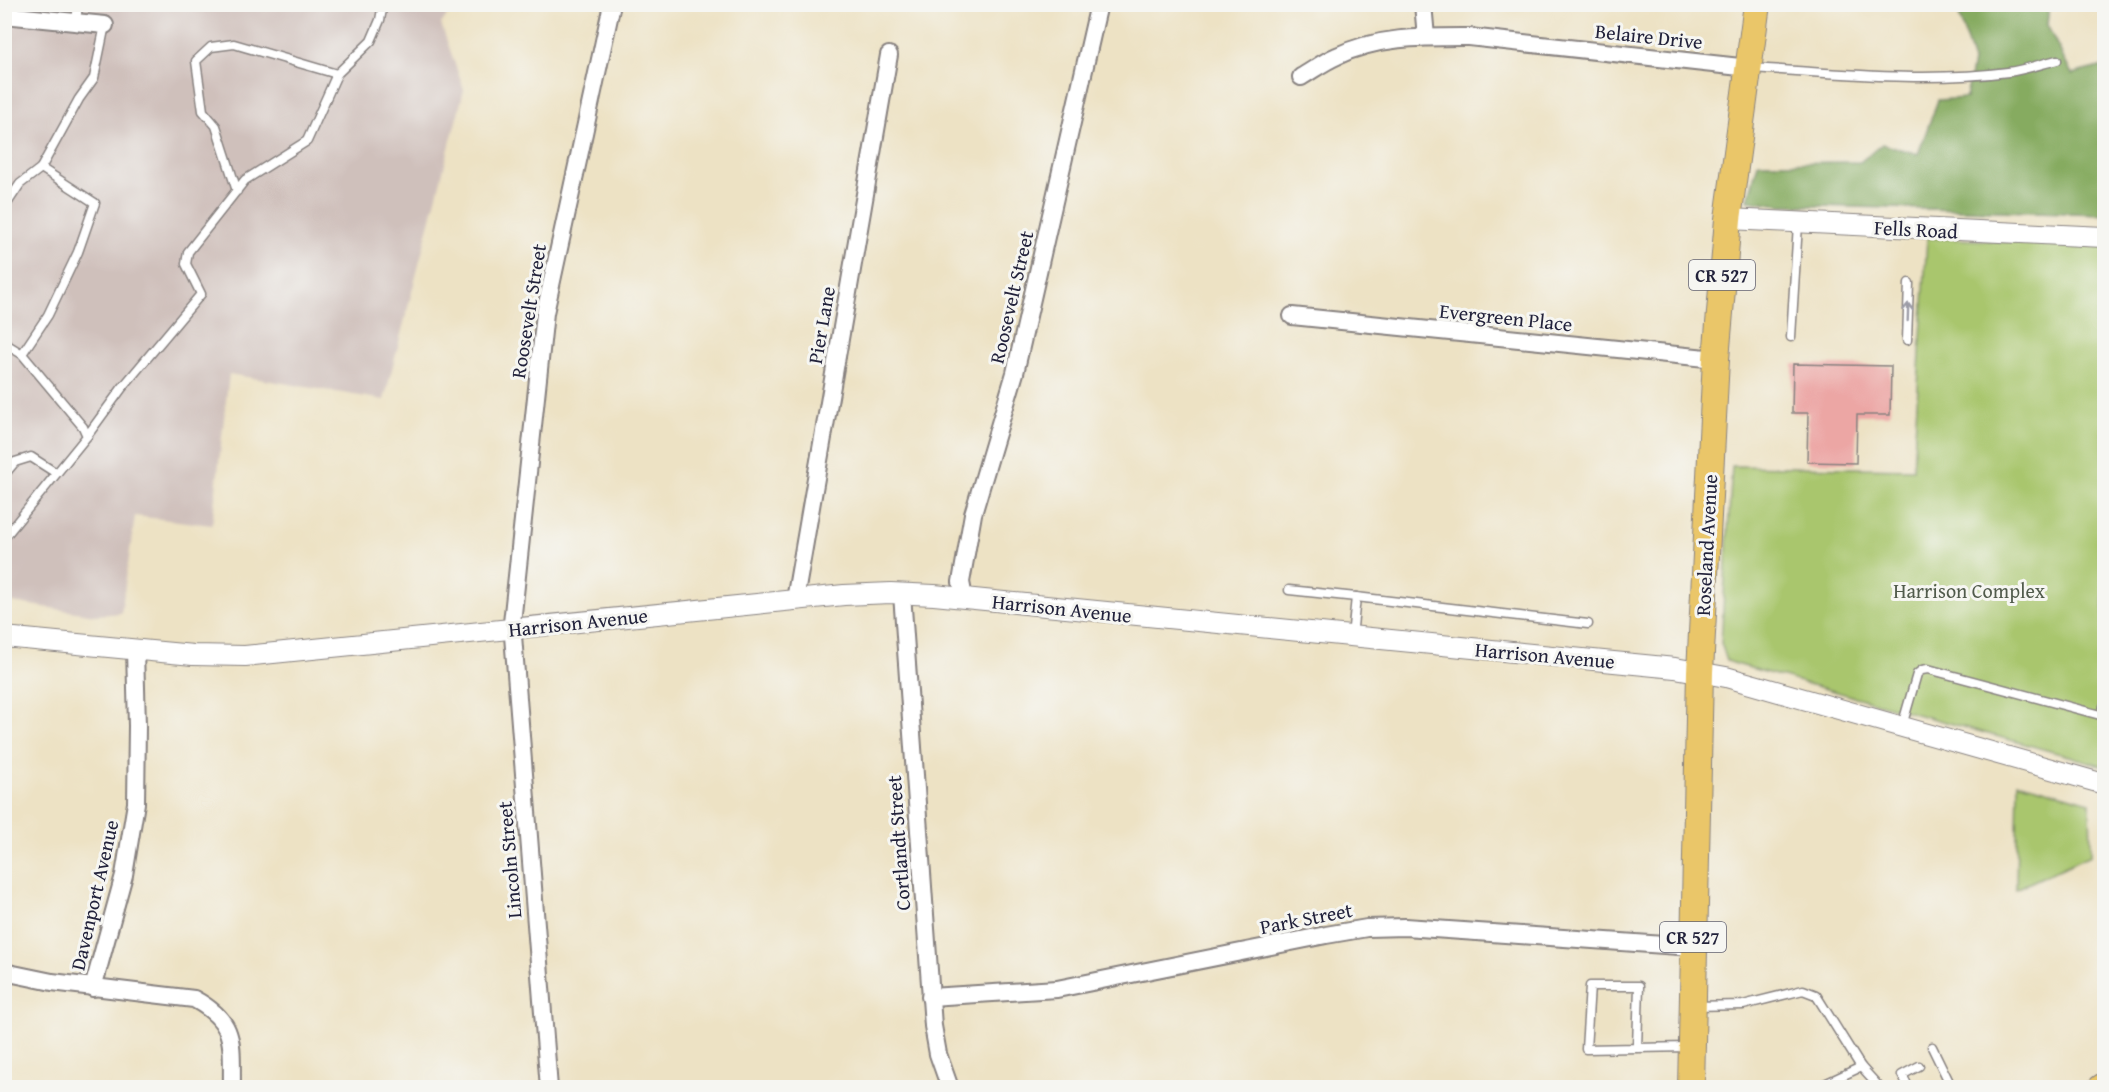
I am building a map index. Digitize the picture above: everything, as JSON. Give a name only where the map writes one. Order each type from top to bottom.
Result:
[{"type":"main road","name":"Roseland Avenue","points":[[1691,1088],[1700,672],[1716,359],[1728,219],[1757,4]]},
{"type":"street","name":"Roosevelt Street","points":[[512,629],[545,313],[612,4]]},
{"type":"street","name":"Roosevelt Street","points":[[964,598],[961,582],[973,514],[1015,374],[1100,4]]},
{"type":"street","points":[[1424,4],[1426,37]]},
{"type":"street","points":[[4,15],[105,25]]},
{"type":"street","name":"Belaire Drive","points":[[1301,76],[1338,55],[1371,45],[1426,37],[1469,37],[1749,68]]},
{"type":"street","name":"Pier Lane","points":[[793,601],[889,55]]},
{"type":"street","name":"Fells Road","points":[[1728,219],[2104,237]]},
{"type":"street","name":"Evergreen Place","points":[[1292,316],[1716,359]]},
{"type":"street","name":"Harrison Avenue","points":[[4,638],[193,655],[245,656],[844,595],[902,594],[964,598],[1700,672],[1725,677],[2104,784]]},
{"type":"street","name":"Cortlandt Street","points":[[902,594],[930,997],[938,1054],[951,1088]]},
{"type":"street","name":"Lincoln Street","points":[[512,629],[549,1088]]},
{"type":"street","name":"Davenport Avenue","points":[[4,972],[93,988],[124,875],[136,803],[135,650]]},
{"type":"street","name":"Park Street","points":[[930,997],[1058,989],[1367,928],[1405,927],[1693,946]]},
{"type":"street","points":[[93,988],[164,997],[178,996],[194,999],[210,1008],[219,1016],[228,1031],[231,1043],[232,1088]]},
{"type":"lane","points":[[76,22],[78,4]]},
{"type":"lane","points":[[4,538],[87,436],[122,388],[201,294],[186,264],[188,252],[246,180],[307,141],[337,74],[371,41],[380,20],[383,4]]},
{"type":"lane","points":[[4,208],[20,184],[41,168],[79,99],[94,78],[105,25]]},
{"type":"lane","points":[[237,191],[216,126],[203,111],[196,61],[211,48],[234,44],[337,74]]},
{"type":"lane","points":[[1749,68],[1896,76],[1965,76],[2010,72],[2057,60]]},
{"type":"lane","points":[[22,354],[48,315],[78,252],[95,203],[41,168]]},
{"type":"lane","points":[[1791,337],[1798,224]]},
{"type":"lane","points":[[1907,340],[1909,283]]},
{"type":"lane","points":[[4,343],[22,354],[83,427],[87,436]]},
{"type":"lane","points":[[4,475],[15,462],[31,457],[56,473]]},
{"type":"lane","points":[[1289,590],[1588,624]]},
{"type":"lane","points":[[1352,637],[1356,597]]},
{"type":"lane","points":[[1902,727],[1917,674],[1928,669],[2103,716],[2104,706]]},
{"type":"lane","points":[[1636,1048],[1639,986],[1590,986],[1587,1049],[1692,1047]]},
{"type":"lane","points":[[1692,1006],[1743,1005],[1803,990],[1816,995],[1861,1067],[1880,1088]]},
{"type":"lane","points":[[1932,1047],[1952,1088]]},
{"type":"lane","points":[[1909,1088],[1902,1075],[1919,1066]]},
{"type":"lane","points":[[1816,1088],[1861,1067]]},
{"type":"shaded area","points":[[4,5],[454,5],[441,24],[464,90],[384,400],[229,374],[212,525],[135,516],[121,613],[95,615],[5,601]]},
{"type":"green space","points":[[1956,5],[2049,5],[2047,25],[2072,74],[2104,66],[2104,214],[1781,205],[1748,200],[1758,163],[1860,162],[1882,144],[1918,154],[1938,100],[1966,98],[1973,62]]},
{"type":"green space","name":"Harrison Complex","points":[[1927,238],[2104,245],[2104,766],[1727,661],[1721,643],[1732,466],[1913,469]]},
{"type":"green space","points":[[2018,782],[2090,802],[2091,855],[2016,889]]},
{"type":"building","points":[[1793,364],[1891,366],[1890,415],[1857,415],[1856,463],[1807,462],[1808,413],[1792,413]]}]
